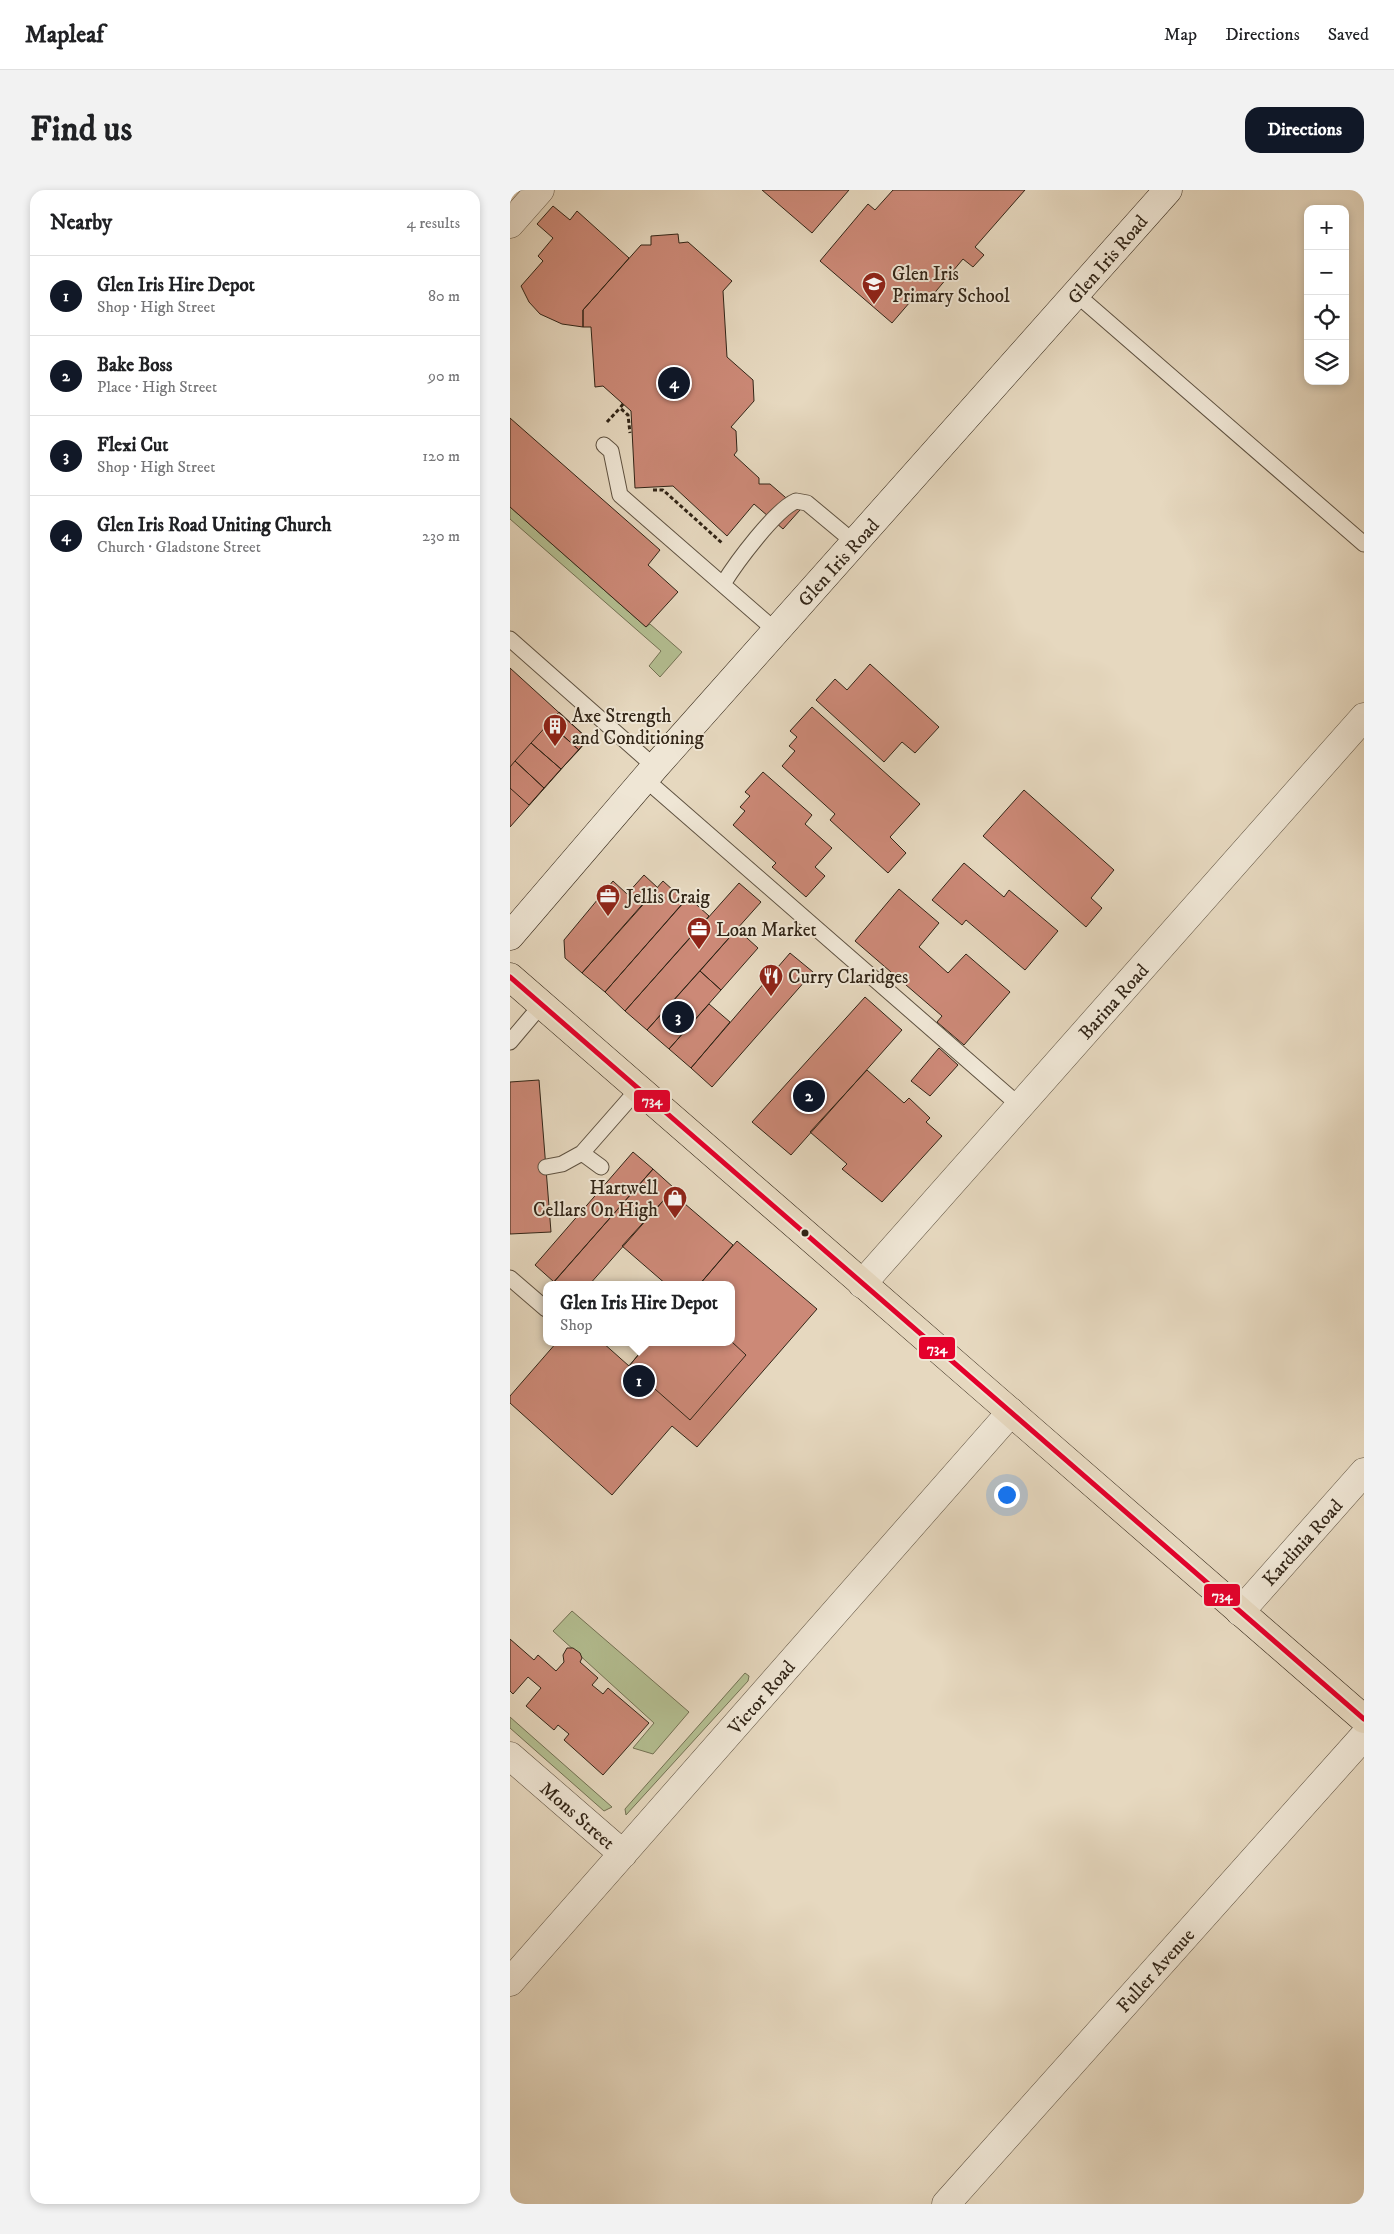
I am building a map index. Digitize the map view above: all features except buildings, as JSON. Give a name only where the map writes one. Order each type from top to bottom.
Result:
[{"type":"main road","points":[[510,977],[1364,1719]]},
{"type":"street","points":[[510,224],[540,190]]},
{"type":"street","name":"Glen Iris Road","points":[[510,936],[650,773],[1168,190]]},
{"type":"street","name":"Barina Road","points":[[862,1284],[1364,717]]},
{"type":"street","name":"Victor Road","points":[[510,1982],[1011,1412]]},
{"type":"street","name":"Kardinia Road","points":[[1240,1612],[1364,1472]]},
{"type":"street","name":"Fuller Avenue","points":[[946,2204],[1364,1736]]},
{"type":"street","name":"Mons Street","points":[[510,1756],[623,1854]]},
{"type":"lane","points":[[1076,294],[1364,544]]},
{"type":"lane","points":[[604,445],[611,452],[620,495],[776,631]]},
{"type":"lane","points":[[723,584],[739,558],[785,508],[796,501],[807,503],[855,543]]},
{"type":"lane","points":[[510,639],[650,773],[1020,1106]]},
{"type":"lane","points":[[510,1042],[542,1004]]},
{"type":"lane","points":[[546,1167],[573,1160],[582,1153],[639,1088]]},
{"type":"lane","points":[[582,1153],[600,1167]]},
{"type":"lane","points":[[510,1278],[543,1306]]},
{"type":"path","points":[[605,424],[623,404]]},
{"type":"path","points":[[620,408],[628,415],[630,434]]},
{"type":"path","points":[[644,490],[663,490],[739,558]]},
{"type":"green space","points":[[510,507],[646,627],[650,624],[682,652],[660,677],[649,666],[661,651],[510,519]]},
{"type":"green space","points":[[572,1611],[689,1712],[653,1754],[633,1748],[654,1723],[553,1631]]},
{"type":"green space","points":[[745,1673],[749,1676],[748,1681],[626,1815],[625,1809]]},
{"type":"green space","points":[[510,1717],[612,1807],[604,1811],[510,1728]]},
{"type":"transit line","name":"734","points":[[510,977],[1364,1719]]},
{"type":"place","name":"Glen Iris Primary School","points":[[874,305]]},
{"type":"place","name":"Glen Iris Road Uniting Church","points":[[674,383]]},
{"type":"place","name":"Axe Strength and Conditioning","points":[[555,747]]},
{"type":"place","name":"Jellis Craig","points":[[608,917]]},
{"type":"place","name":"Loan Market","points":[[699,950]]},
{"type":"place","name":"Curry Claridges","points":[[771,997]]},
{"type":"place","name":"Flexi Cut","points":[[678,1017]]},
{"type":"place","name":"Bake Boss","points":[[809,1096]]},
{"type":"place","name":"Hartwell Cellars On High","points":[[675,1219]]},
{"type":"place","name":"Glen Iris Hire Depot","points":[[639,1381]]}]
